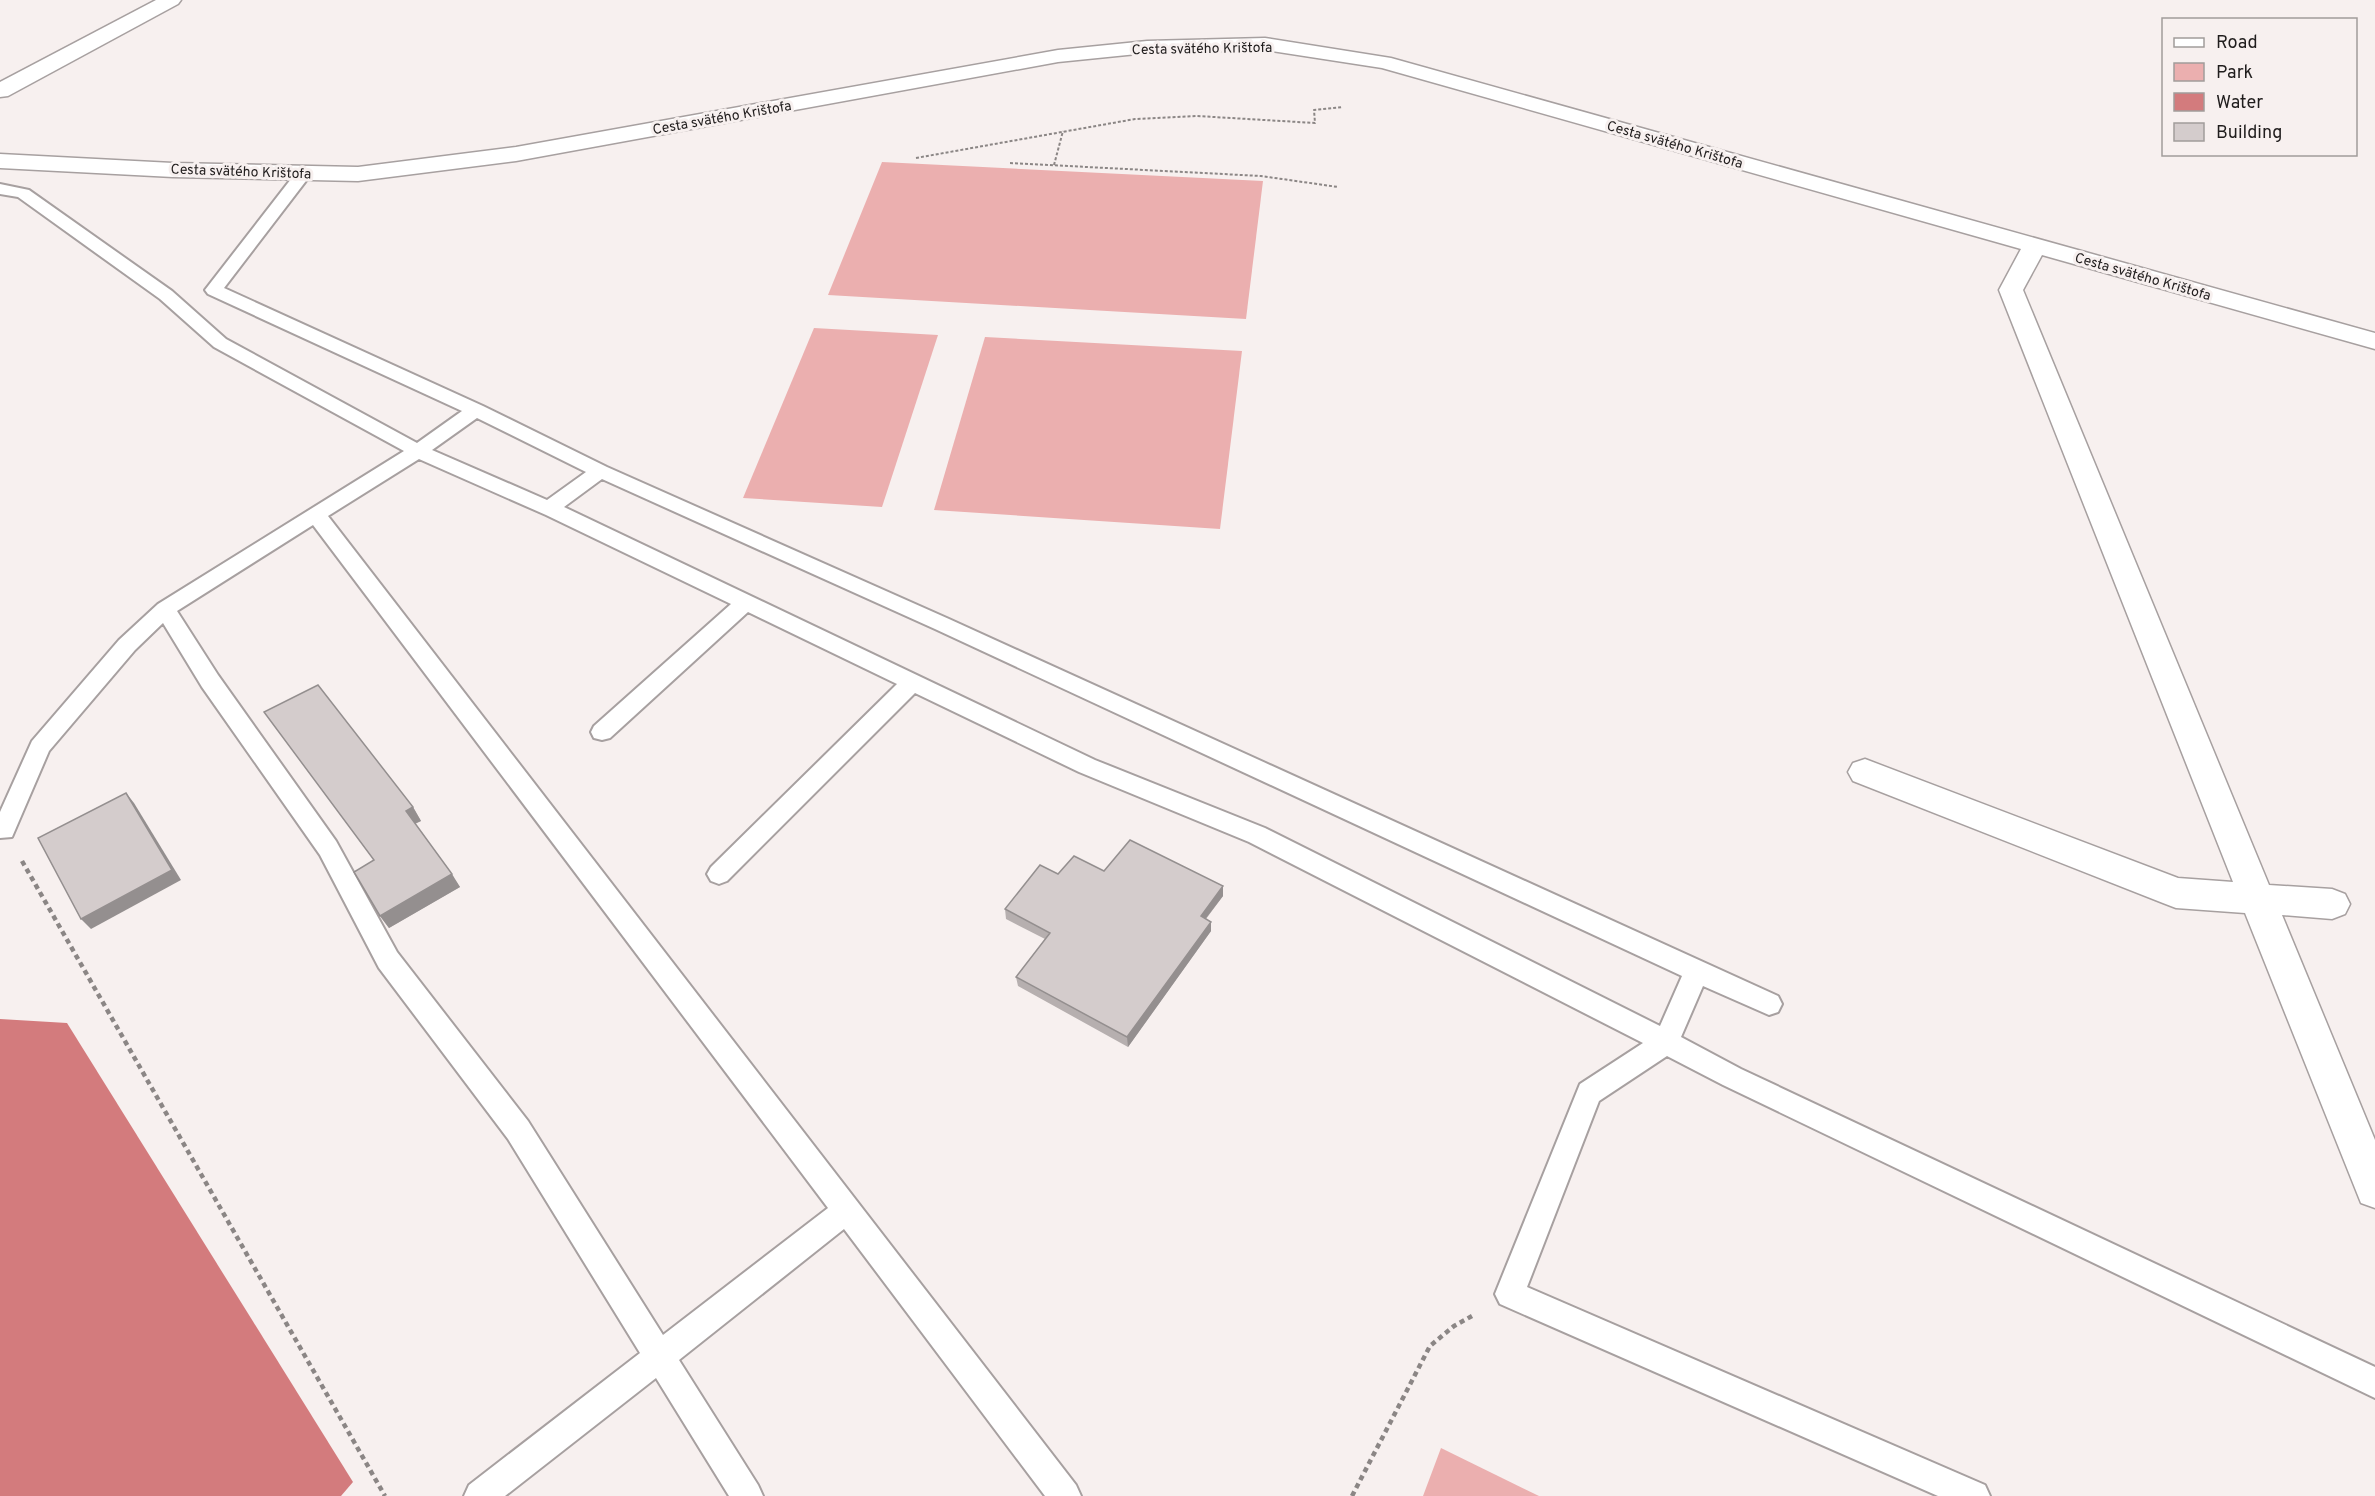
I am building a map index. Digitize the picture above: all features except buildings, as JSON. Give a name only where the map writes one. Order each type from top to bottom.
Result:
[{"type":"street","points":[[0,91],[171,0]]},
{"type":"street","name":"Cesta svätého Krištofa","points":[[0,161],[173,170],[358,174],[516,154],[1058,56],[1147,47],[1265,44],[1384,62],[2375,341]]},
{"type":"street","points":[[0,69],[42,67]]},
{"type":"street","points":[[2035,245],[2011,290],[2107,522],[2256,899],[2375,1190]]},
{"type":"street","points":[[1865,772],[2176,893],[2332,904]]},
{"type":"lane","points":[[180,309],[214,290],[303,173]]},
{"type":"lane","points":[[0,189],[23,194],[180,309],[220,343],[418,451],[549,508],[1088,766],[1257,835],[1743,1082],[2375,1383]]},
{"type":"lane","points":[[214,290],[476,410],[600,471],[942,624],[1769,1004]]},
{"type":"lane","points":[[4,830],[40,747],[126,645],[165,609],[418,451],[476,410]]},
{"type":"lane","points":[[549,508],[600,471]]},
{"type":"lane","points":[[316,515],[1065,1496]]},
{"type":"lane","points":[[602,732],[746,602]]},
{"type":"lane","points":[[165,609],[210,681],[328,848],[388,960],[518,1130],[747,1496]]},
{"type":"lane","points":[[719,874],[912,682]]},
{"type":"lane","points":[[1697,971],[1666,1042],[1589,1093],[1510,1294],[1974,1496]]},
{"type":"lane","points":[[480,1496],[846,1211]]},
{"type":"path","points":[[916,158],[1135,119],[1197,116],[1315,123],[1314,110],[1343,107]]},
{"type":"path","points":[[1054,165],[1063,131]]},
{"type":"path","points":[[1010,163],[1262,176],[1338,187]]},
{"type":"path","points":[[4,830],[385,1496]]},
{"type":"path","points":[[1352,1496],[1430,1346],[1454,1326],[1510,1294]]},
{"type":"green space","points":[[882,162],[1263,181],[1246,319],[828,295]]},
{"type":"green space","points":[[814,328],[938,335],[882,507],[743,498]]},
{"type":"green space","points":[[985,337],[1242,351],[1220,529],[934,510]]},
{"type":"green space","points":[[1441,1448],[1539,1496],[1423,1496]]},
{"type":"water","points":[[0,1019],[67,1023],[353,1482],[341,1496],[0,1496]]}]
